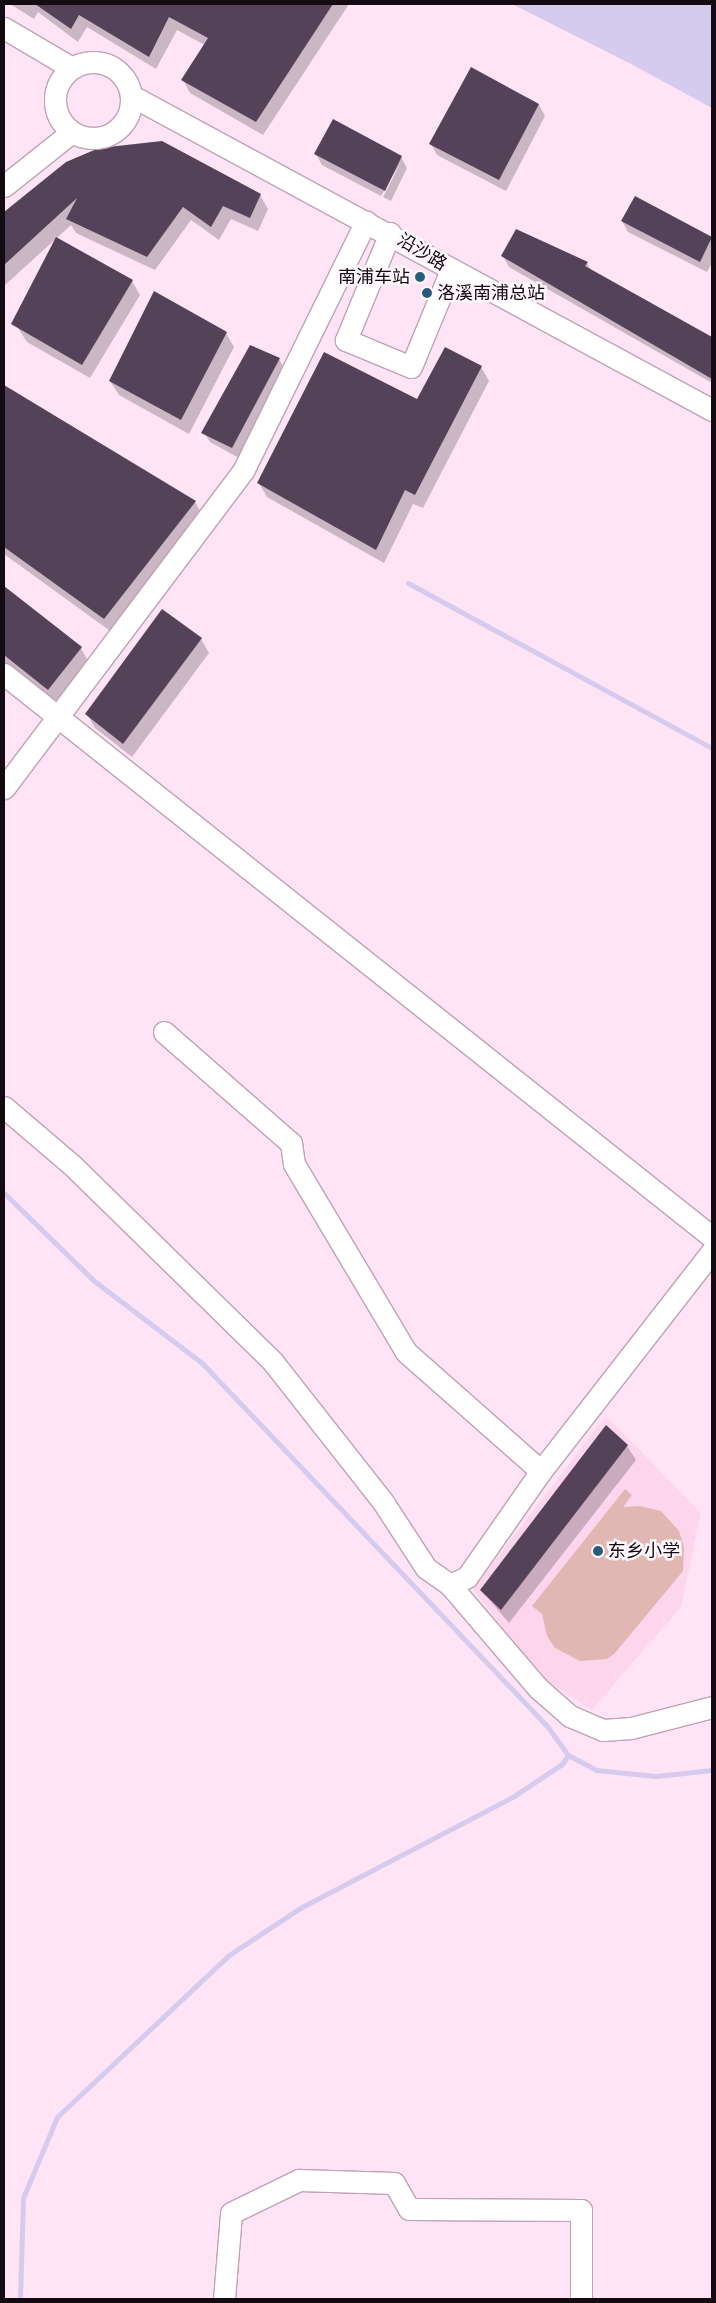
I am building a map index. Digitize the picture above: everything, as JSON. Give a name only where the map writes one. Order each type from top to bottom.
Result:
[{"type":"street","points":[[4,28],[72,68]]},
{"type":"street","points":[[97,62],[110,66],[128,83],[132,96],[128,116],[108,135],[84,137],[72,132],[58,114],[55,102],[60,83],[72,68],[97,62]]},
{"type":"street","name":"沿沙路","points":[[132,96],[390,233],[451,270],[712,410]]},
{"type":"street","points":[[4,186],[72,132]]},
{"type":"street","points":[[4,788],[244,469],[366,221]]},
{"type":"street","points":[[390,233],[346,340],[411,367],[451,270]]},
{"type":"street","points":[[4,674],[712,1237]]},
{"type":"street","points":[[164,1032],[291,1143],[294,1164],[406,1352],[541,1471]]},
{"type":"street","points":[[4,1107],[72,1165],[273,1362],[383,1502],[426,1568],[450,1585],[538,1688],[570,1716],[602,1730],[632,1728],[712,1707]]},
{"type":"street","points":[[450,1585],[467,1577],[541,1471],[712,1251]]},
{"type":"street","points":[[224,2299],[231,2213],[298,2180],[394,2183],[409,2209],[581,2210],[581,2299]]},
{"type":"shaded area","points":[[512,4],[712,4],[712,108],[633,65]]},
{"type":"shaded area","name":"东乡小学","points":[[606,1416],[701,1513],[681,1607],[592,1710],[541,1677],[473,1589]]},
{"type":"shaded area","points":[[625,1489],[632,1495],[623,1507],[640,1506],[661,1511],[679,1531],[684,1547],[683,1571],[615,1653],[607,1659],[580,1661],[555,1648],[547,1636],[542,1614],[532,1606]]},
{"type":"building","points":[[35,4],[333,4],[256,122],[181,80],[208,38],[169,17],[149,57],[79,15],[71,29]]},
{"type":"building","points":[[471,67],[539,104],[499,180],[429,144]]},
{"type":"building","points":[[333,119],[402,156],[385,191],[314,154]]},
{"type":"building","points":[[162,141],[261,194],[250,218],[223,206],[211,227],[183,207],[147,257],[66,219],[77,198],[4,265],[4,212],[66,162],[99,148]]},
{"type":"building","points":[[635,196],[712,237],[700,262],[621,221]]},
{"type":"building","points":[[516,229],[588,262],[585,266],[712,337],[712,379],[501,256]]},
{"type":"building","points":[[56,237],[133,280],[82,365],[11,324]]},
{"type":"building","points":[[154,291],[227,332],[181,420],[109,381]]},
{"type":"building","points":[[250,345],[280,358],[232,448],[201,433]]},
{"type":"building","points":[[445,347],[482,366],[415,495],[405,490],[376,550],[257,483],[324,352],[417,399]]},
{"type":"building","points":[[4,385],[196,501],[104,619],[4,547]]},
{"type":"building","points":[[4,586],[82,647],[48,690],[4,655]]},
{"type":"building","points":[[162,609],[202,638],[123,744],[85,714]]},
{"type":"building","points":[[606,1425],[628,1445],[501,1610],[480,1590]]},
{"type":"waterway","points":[[408,583],[712,748]]},
{"type":"waterway","points":[[4,1193],[93,1280],[202,1363],[547,1726],[568,1755]]},
{"type":"waterway","points":[[20,2299],[23,2198],[57,2117],[229,1955],[300,1908],[514,1796],[562,1764],[568,1755],[596,1770],[656,1776],[712,1770]]},
{"type":"place","name":"南浦车站","points":[[420,277]]},
{"type":"place","name":"洛溪南浦总站","points":[[427,293]]},
{"type":"place","name":"东乡小学","points":[[598,1551]]}]
